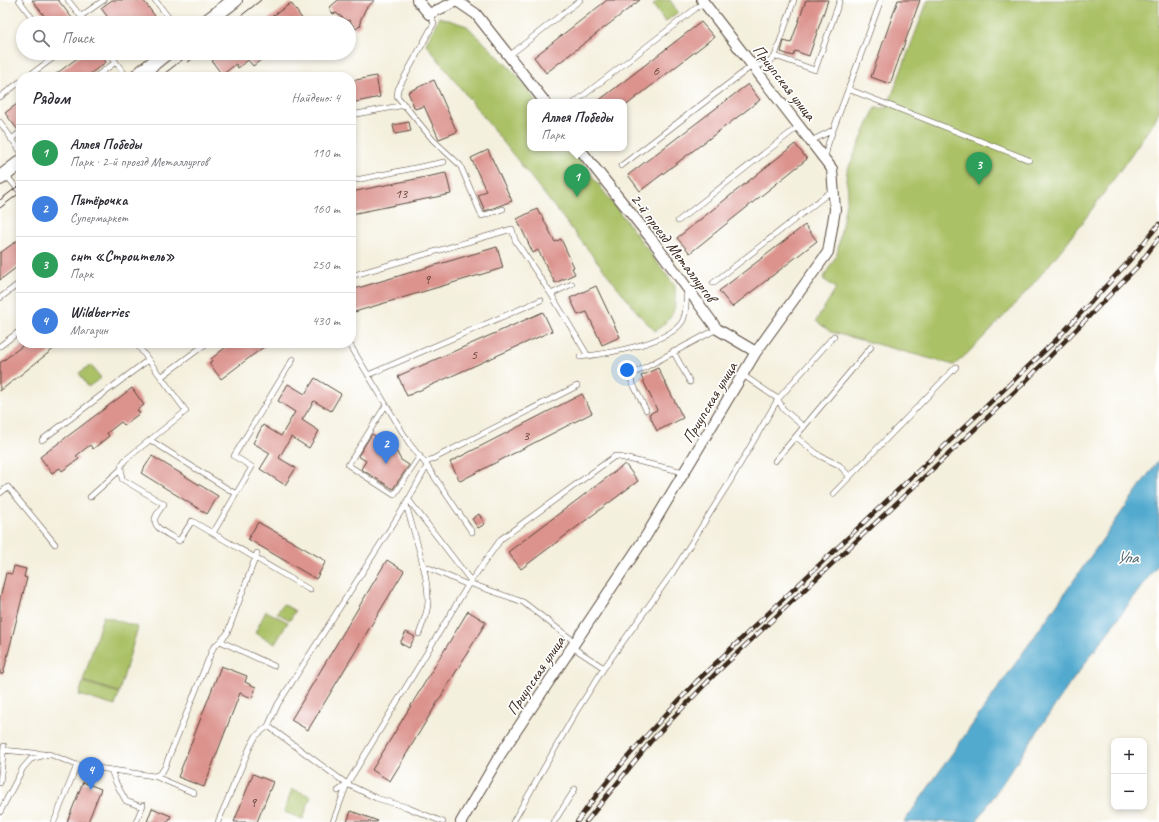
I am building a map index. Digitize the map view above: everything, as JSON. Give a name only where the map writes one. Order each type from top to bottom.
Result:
[{"type":"main road","points":[[214,16],[235,0]]},
{"type":"main road","points":[[142,72],[157,60]]},
{"type":"main road","points":[[3,176],[16,166]]},
{"type":"street","points":[[417,0],[428,14],[457,1],[476,14],[510,55],[543,99]]},
{"type":"street","name":"Приупская улица","points":[[461,822],[500,755],[646,536],[756,352],[828,252],[835,210],[832,169],[703,1]]},
{"type":"street","name":"2-й проезд Металлургов","points":[[581,151],[717,329],[756,352]]},
{"type":"lane","points":[[19,0],[31,16]]},
{"type":"lane","points":[[68,0],[81,16],[104,0]]},
{"type":"lane","points":[[155,0],[168,16]]},
{"type":"lane","points":[[510,55],[580,0]]},
{"type":"lane","points":[[621,166],[753,65],[761,66],[773,59],[794,0]]},
{"type":"lane","points":[[775,56],[815,70],[840,0]]},
{"type":"lane","points":[[825,158],[828,144],[881,0]]},
{"type":"lane","points":[[579,99],[703,1]]},
{"type":"lane","points":[[428,14],[434,23],[398,89],[397,96],[433,140],[460,165],[482,216],[503,209]]},
{"type":"lane","points":[[34,72],[50,60]]},
{"type":"lane","points":[[102,72],[116,62],[123,72]]},
{"type":"lane","points":[[0,97],[16,85]]},
{"type":"lane","points":[[848,89],[1029,160]]},
{"type":"lane","points":[[356,114],[405,105]]},
{"type":"lane","points":[[1,124],[16,146]]},
{"type":"lane","points":[[678,221],[799,126]]},
{"type":"lane","points":[[811,141],[834,129]]},
{"type":"lane","points":[[11,139],[16,136]]},
{"type":"lane","points":[[356,180],[444,162]]},
{"type":"lane","points":[[3,176],[16,189]]},
{"type":"lane","points":[[713,283],[834,188]]},
{"type":"lane","points":[[356,275],[512,229],[516,240],[551,294],[588,356]]},
{"type":"lane","points":[[551,294],[572,284]]},
{"type":"lane","points":[[0,298],[16,286]]},
{"type":"lane","points":[[580,357],[635,347],[675,330],[682,322],[687,288]]},
{"type":"lane","points":[[368,375],[541,300]]},
{"type":"lane","points":[[646,410],[629,376],[673,351],[717,329]]},
{"type":"lane","points":[[0,346],[16,334]]},
{"type":"lane","points":[[513,822],[576,712],[604,668],[673,572],[729,483],[778,399],[834,336]]},
{"type":"lane","points":[[775,461],[871,347]]},
{"type":"lane","points":[[90,497],[120,470],[125,460],[186,411],[140,348]]},
{"type":"lane","points":[[161,377],[200,348]]},
{"type":"lane","points":[[352,348],[409,443],[426,464],[472,532]]},
{"type":"lane","points":[[673,351],[690,382]]},
{"type":"lane","points":[[213,533],[252,467],[234,456],[293,359]]},
{"type":"lane","points":[[42,440],[148,360]]},
{"type":"lane","points":[[833,494],[956,367]]},
{"type":"lane","points":[[743,375],[778,399],[783,409],[804,427]]},
{"type":"lane","points":[[218,822],[256,736],[268,726],[278,704],[407,501],[426,464],[577,386]]},
{"type":"lane","points":[[386,405],[348,465],[394,496],[420,456]]},
{"type":"lane","points":[[796,437],[820,456],[839,465],[850,477]]},
{"type":"lane","points":[[150,440],[236,494]]},
{"type":"lane","points":[[333,822],[347,784],[469,583],[501,539],[615,456],[684,472]]},
{"type":"lane","points":[[120,470],[122,479],[164,504],[155,519],[159,528],[179,540],[192,521],[256,555],[310,590]]},
{"type":"lane","points":[[0,493],[8,487],[55,544]]},
{"type":"lane","points":[[407,501],[469,583]]},
{"type":"lane","points":[[407,501],[428,598],[426,617],[419,634]]},
{"type":"lane","points":[[154,776],[159,774],[164,769],[213,648],[227,634],[256,555]]},
{"type":"lane","points":[[422,565],[523,602],[604,668]]},
{"type":"lane","points":[[220,641],[274,666]]},
{"type":"lane","points":[[268,726],[347,784],[376,798],[406,807],[443,822]]},
{"type":"lane","points":[[0,783],[3,748],[49,754],[77,765],[154,776],[194,793]]},
{"type":"lane","points":[[0,812],[23,768],[31,759],[49,754]]},
{"type":"lane","points":[[54,822],[77,765]]},
{"type":"lane","points":[[111,770],[116,783],[126,800],[142,806],[136,822]]},
{"type":"lane","points":[[338,791],[347,784]]},
{"type":"lane","points":[[554,822],[575,789]]},
{"type":"green space","points":[[659,0],[670,0],[678,12],[665,22],[653,5]]},
{"type":"green space","points":[[928,0],[1159,0],[1159,111],[1155,120],[1103,195],[1048,267],[1008,312],[954,365],[831,332],[816,321],[836,288],[823,279],[837,254],[848,190],[846,180],[847,171],[875,108],[887,108]]},
{"type":"green space","points":[[439,17],[467,26],[516,74],[535,99],[527,99],[527,151],[573,151],[675,286],[673,313],[667,322],[655,331],[641,317],[426,44]]},
{"type":"green space","points":[[91,365],[101,378],[88,387],[79,373]]},
{"type":"green space","points":[[283,604],[295,611],[290,620],[277,613]]},
{"type":"green space","points":[[266,611],[288,622],[275,644],[255,633]]},
{"type":"green space","points":[[103,616],[138,627],[119,692],[83,681]]},
{"type":"green space","points":[[83,682],[119,693],[115,706],[79,695]]},
{"type":"green space","points":[[292,789],[311,796],[303,819],[284,812]]},
{"type":"water","name":"Упа","points":[[1159,459],[1159,563],[1069,685],[976,822],[904,822]]},
{"type":"building","points":[[32,0],[58,0],[71,16],[45,16]]},
{"type":"building","points":[[112,0],[143,0],[155,16],[107,16],[101,8]]},
{"type":"building","points":[[338,0],[375,0],[366,8],[360,21],[361,25],[356,29],[356,16],[340,16],[336,13],[333,14],[329,8]]},
{"type":"building","points":[[607,0],[640,0],[546,73],[534,57]]},
{"type":"building","points":[[806,0],[828,0],[809,56],[795,51],[793,56],[781,52],[784,41],[791,43]]},
{"type":"building","points":[[898,0],[920,0],[890,84],[871,77]]},
{"type":"building","points":[[291,3],[300,16],[273,16]]},
{"type":"building","points":[[701,22],[714,37],[627,105],[627,99],[601,99]]},
{"type":"building","points":[[75,60],[104,60],[106,62],[93,72],[59,72]]},
{"type":"building","points":[[248,60],[238,68],[236,64],[226,72],[220,72],[212,61]]},
{"type":"building","points":[[248,60],[261,60],[253,66]]},
{"type":"building","points":[[376,76],[380,97],[356,102],[356,80]]},
{"type":"building","points":[[434,80],[457,132],[439,139],[424,106],[415,109],[408,92]]},
{"type":"building","points":[[748,84],[760,100],[640,191],[628,175]]},
{"type":"building","points":[[16,105],[16,127],[5,113]]},
{"type":"building","points":[[409,122],[411,131],[395,134],[393,125]]},
{"type":"building","points":[[795,144],[807,159],[690,253],[677,238]]},
{"type":"building","points":[[488,150],[512,201],[485,211],[478,195],[486,191],[471,158]]},
{"type":"building","points":[[446,173],[451,194],[356,213],[356,191]]},
{"type":"building","points":[[537,209],[555,242],[561,239],[574,267],[572,268],[575,274],[555,283],[538,250],[533,253],[517,219]]},
{"type":"building","points":[[805,225],[817,241],[732,307],[719,291]]},
{"type":"building","points":[[16,242],[16,268],[0,280],[0,253]]},
{"type":"building","points":[[497,247],[503,268],[356,312],[356,289]]},
{"type":"building","points":[[596,286],[620,337],[602,345],[587,312],[578,315],[570,298]]},
{"type":"building","points":[[543,312],[552,331],[407,396],[398,376]]},
{"type":"building","points":[[20,348],[55,348],[0,391],[0,363]]},
{"type":"building","points":[[225,348],[262,348],[221,379],[209,363],[212,361],[211,359]]},
{"type":"building","points":[[658,368],[683,418],[657,431],[649,414],[657,410],[641,376]]},
{"type":"building","points":[[315,378],[341,394],[331,411],[314,401],[302,420],[319,431],[309,448],[291,437],[279,458],[296,468],[285,485],[260,469],[270,453],[253,443],[263,425],[281,436],[295,412],[278,401],[288,384],[305,394]]},
{"type":"building","points":[[132,388],[144,405],[137,410],[140,413],[124,425],[121,422],[107,433],[109,436],[93,449],[90,445],[76,456],[79,459],[62,471],[60,468],[52,473],[40,457]]},
{"type":"building","points":[[582,394],[592,413],[460,481],[450,462]]},
{"type":"building","points":[[372,434],[395,449],[401,460],[409,465],[393,489],[361,469],[366,461],[358,456]]},
{"type":"building","points":[[152,456],[218,496],[207,514],[141,473]]},
{"type":"building","points":[[625,464],[638,481],[521,569],[508,552]]},
{"type":"building","points":[[479,514],[485,524],[478,528],[472,519]]},
{"type":"building","points":[[258,522],[326,561],[316,579],[248,539]]},
{"type":"building","points":[[387,560],[404,571],[308,730],[291,720]]},
{"type":"building","points":[[14,566],[26,569],[24,577],[27,578],[3,674],[0,674],[0,598],[6,573],[12,574]]},
{"type":"building","points":[[468,611],[486,622],[390,781],[372,770]]},
{"type":"building","points":[[406,632],[415,637],[409,648],[400,643]]},
{"type":"building","points":[[221,666],[247,676],[245,682],[256,687],[252,698],[240,693],[204,787],[178,777]]},
{"type":"building","points":[[253,774],[273,782],[257,822],[234,822]]},
{"type":"building","points":[[83,782],[101,789],[88,822],[67,822]]},
{"type":"building","points":[[152,808],[171,816],[168,822],[147,822]]},
{"type":"building","points":[[351,811],[378,821],[347,822]]},
{"type":"tram line","points":[[241,16],[261,0]]},
{"type":"tram line","points":[[166,72],[182,60]]},
{"type":"tram line","points":[[0,200],[16,188]]},
{"type":"tram line","points":[[0,208],[16,196]]},
{"type":"railway","points":[[577,822],[619,767],[697,681],[1056,340],[1129,261],[1159,224]]},
{"type":"railway","points":[[586,822],[651,741],[715,674],[1024,383],[1137,267],[1159,238]]},
{"type":"place","name":"снт «Строитель»","points":[[979,185]]},
{"type":"place","name":"Аллея Победы","points":[[577,197]]},
{"type":"place","name":"Пятёрочка","points":[[386,464]]},
{"type":"place","name":"Wildberries","points":[[91,790]]}]
